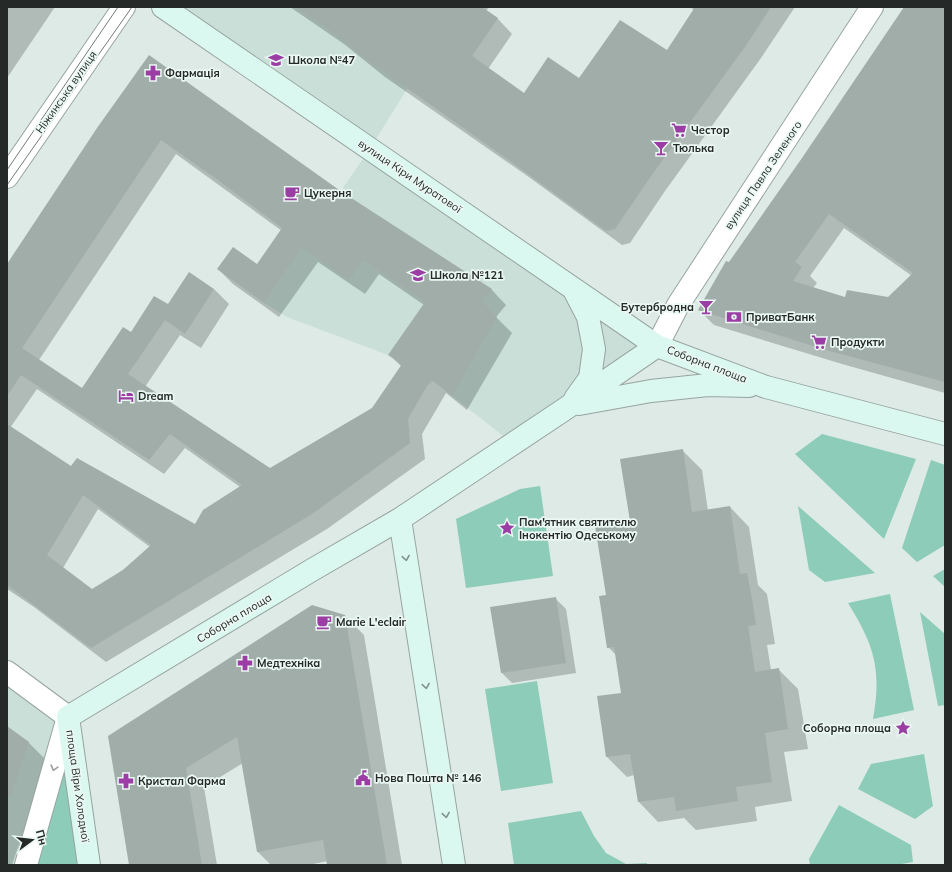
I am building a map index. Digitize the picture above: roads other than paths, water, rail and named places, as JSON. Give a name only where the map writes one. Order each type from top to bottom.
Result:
[{"type":"street","name":"Ніжинська вулиця","points":[[7,176],[124,7]]},
{"type":"street","name":"вулиця Кіри Муратової","points":[[163,7],[658,346]]},
{"type":"street","name":"вулиця Павла Зеленого","points":[[658,346],[678,305],[872,7]]},
{"type":"street","points":[[570,406],[590,378],[594,349],[588,317],[572,287]]},
{"type":"street","name":"Соборна площа","points":[[68,717],[312,570],[400,519],[658,346],[766,387],[945,434]]},
{"type":"street","name":"Соборна площа","points":[[570,406],[651,391],[708,385],[766,387]]},
{"type":"street","points":[[400,519],[454,865]]},
{"type":"street","points":[[7,672],[68,717]]},
{"type":"street","name":"площа Віри Холодної","points":[[26,865],[68,717]]},
{"type":"street","name":"площа Віри Холодної","points":[[68,717],[89,865]]},
{"type":"tram line","points":[[7,170],[118,7]]},
{"type":"tram line","points":[[7,185],[132,7]]},
{"type":"place","name":"Школа №47","points":[[276,60]]},
{"type":"place","name":"Фармація","points":[[153,73]]},
{"type":"place","name":"Честор","points":[[679,130]]},
{"type":"place","name":"Тюлька","points":[[661,148]]},
{"type":"place","name":"Цукерня","points":[[292,193]]},
{"type":"place","name":"Школа №121","points":[[418,275]]},
{"type":"place","name":"Бутербродна","points":[[706,307]]},
{"type":"place","name":"ПриватБанк","points":[[734,317]]},
{"type":"place","name":"Продукти","points":[[819,342]]},
{"type":"place","name":"Dream","points":[[126,396]]},
{"type":"place","name":"Пам'ятник святителю Інокентію Одеському","points":[[507,528]]},
{"type":"place","name":"Marie L'eclair","points":[[324,622]]},
{"type":"place","name":"Медтехніка","points":[[245,663]]},
{"type":"place","name":"Соборна площа","points":[[903,728]]},
{"type":"place","name":"Нова Пошта № 146","points":[[363,778]]},
{"type":"place","name":"Кристал Фарма","points":[[126,781]]}]
